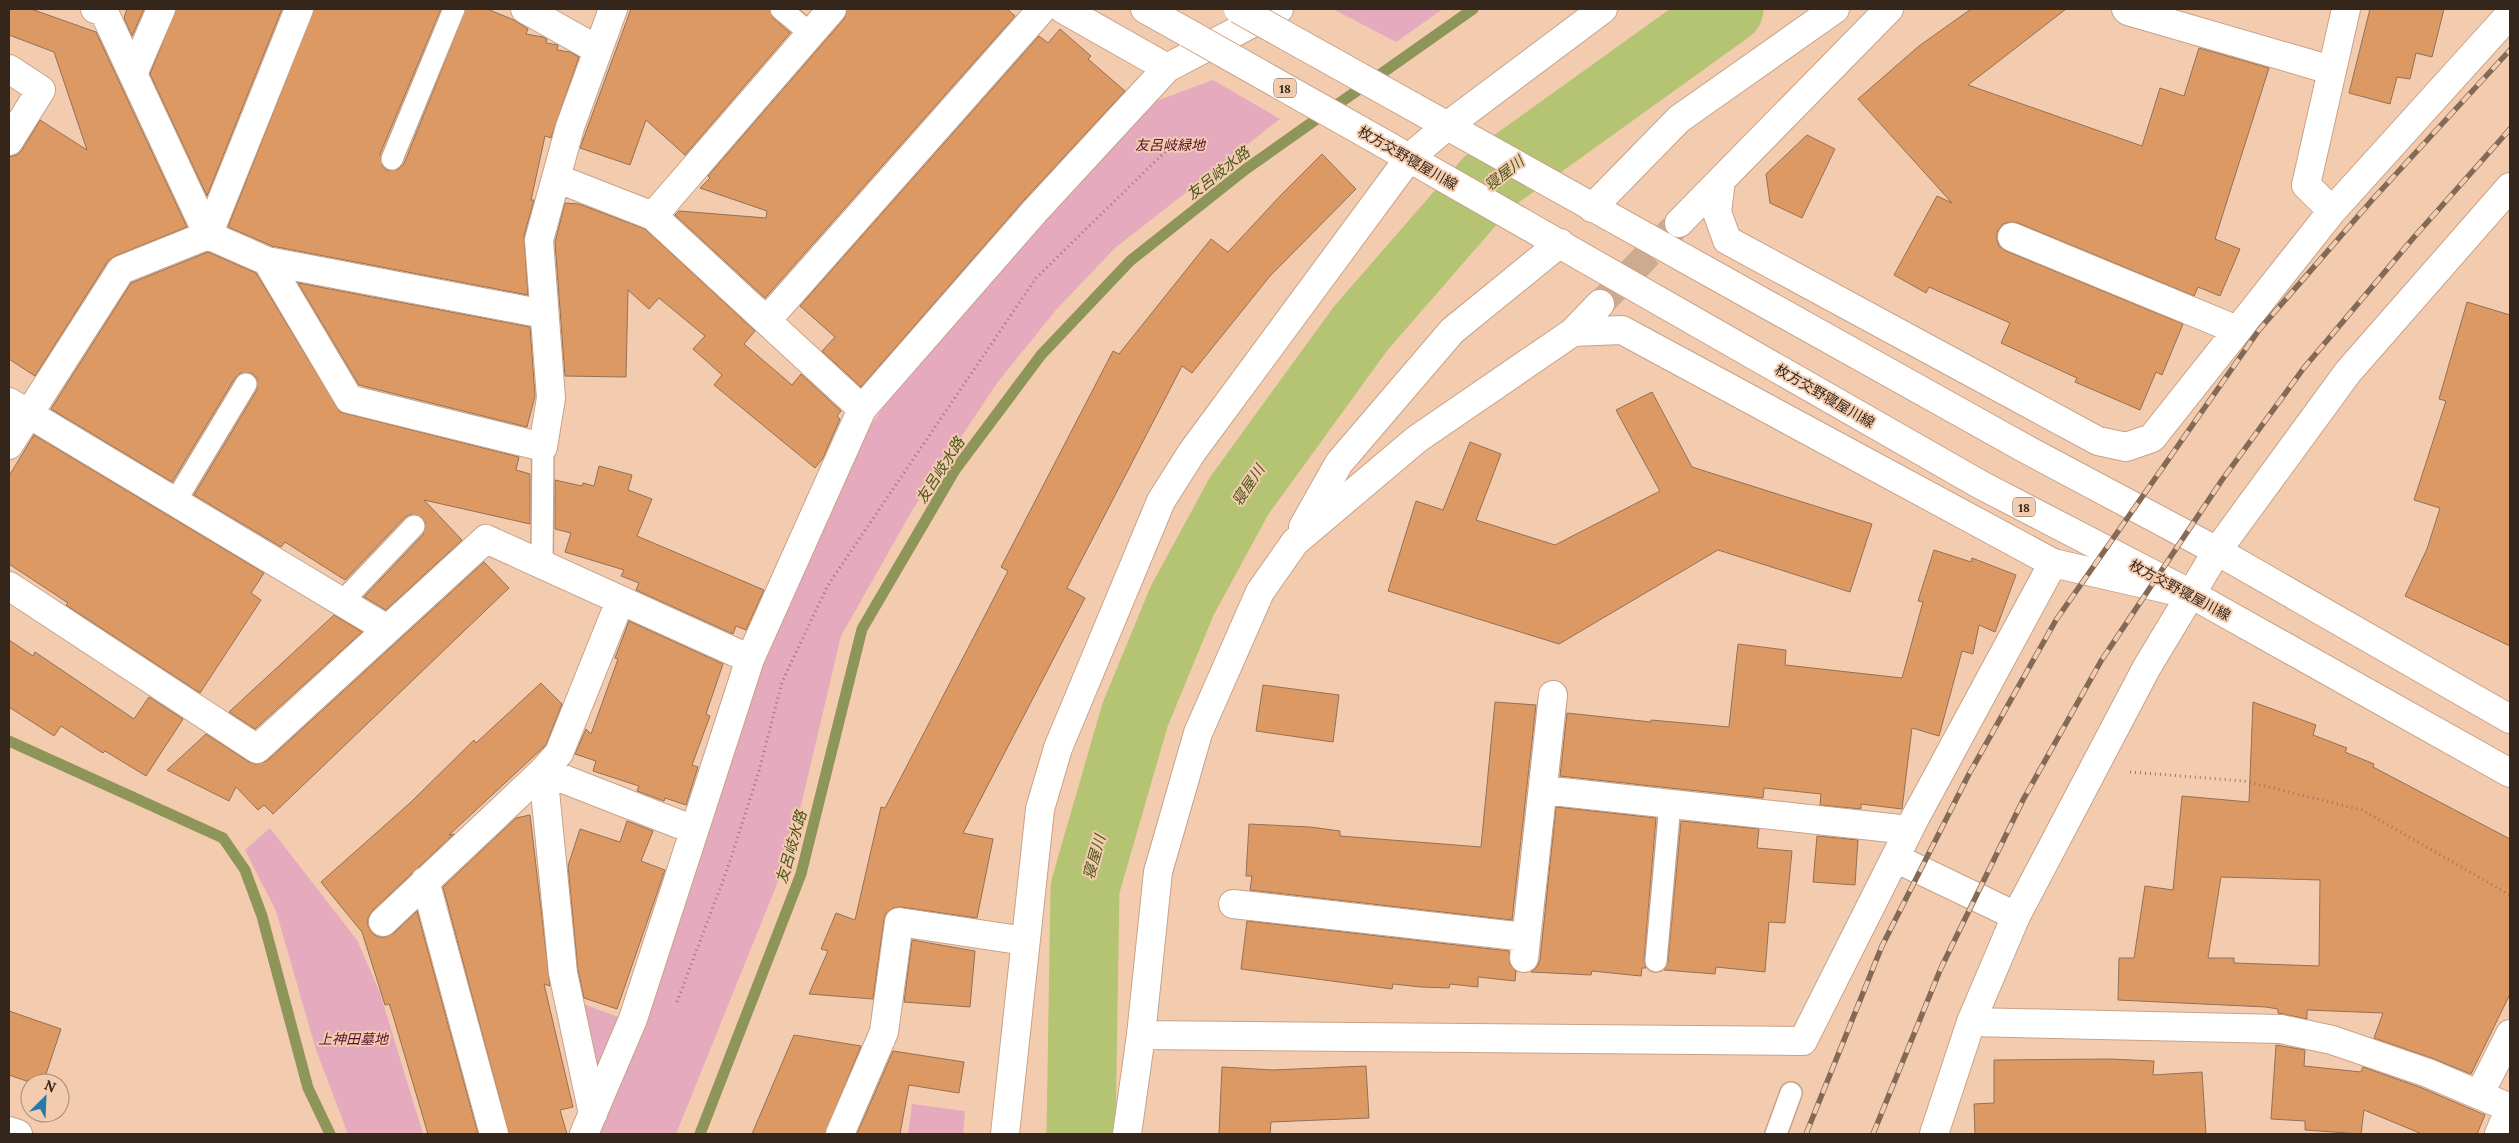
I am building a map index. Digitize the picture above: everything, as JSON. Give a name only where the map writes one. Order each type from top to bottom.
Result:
[{"type":"street","points":[[95,9],[104,12],[208,235],[267,261],[544,314]]},
{"type":"street","points":[[133,74],[161,9]]},
{"type":"street","points":[[9,445],[18,408],[121,270],[208,235],[299,9]]},
{"type":"street","points":[[525,9],[598,50]]},
{"type":"street","points":[[267,261],[349,398],[543,447],[551,398],[539,240],[570,128],[613,9]]},
{"type":"street","points":[[653,216],[832,9]]},
{"type":"street","points":[[767,320],[1042,9]]},
{"type":"street","points":[[1063,9],[1167,68]]},
{"type":"street","name":"枚方交野寝屋川線","points":[[1145,9],[1551,238],[1981,486],[2191,594],[2510,773]]},
{"type":"street","points":[[1238,9],[2024,448],[2217,551],[2510,719]]},
{"type":"street","points":[[588,1124],[633,1019],[750,658],[862,409],[1035,211],[1167,68],[1278,9]]},
{"type":"street","points":[[1004,1134],[1040,809],[1058,748],[1161,501],[1192,452],[1417,163],[1457,132],[1603,9]]},
{"type":"street","points":[[1586,204],[1679,119],[1835,9]]},
{"type":"street","points":[[1679,223],[1889,9]]},
{"type":"street","points":[[2126,9],[2331,70]]},
{"type":"street","points":[[2332,211],[2306,185],[2346,9]]},
{"type":"street","points":[[1721,181],[1717,212],[1727,240],[2098,441],[2126,447],[2152,438],[2332,211],[2510,14]]},
{"type":"street","points":[[9,69],[41,90],[9,141]]},
{"type":"street","points":[[556,178],[653,216],[862,409]]},
{"type":"street","points":[[1934,1134],[1971,1022],[2016,916],[2147,667],[2217,551],[2348,372],[2510,187]]},
{"type":"street","points":[[2012,237],[2237,330]]},
{"type":"street","points":[[1128,1134],[1141,1035],[1158,872],[1198,733],[1260,592],[1295,542],[1339,463],[1452,331],[1551,238]]},
{"type":"street","points":[[1295,542],[1417,439],[1573,332],[1600,304]]},
{"type":"street","points":[[1573,332],[1622,330],[2053,563],[2191,594]]},
{"type":"street","points":[[18,408],[387,629]]},
{"type":"street","points":[[9,586],[257,748],[486,539],[750,658]]},
{"type":"street","points":[[1141,1035],[1803,1041],[1909,830],[2053,563]]},
{"type":"street","points":[[383,922],[543,771],[559,753],[620,601]]},
{"type":"street","points":[[1233,904],[1525,947],[1553,695]]},
{"type":"street","points":[[543,771],[694,830]]},
{"type":"street","points":[[543,771],[564,973],[588,1124]]},
{"type":"street","points":[[1543,790],[1909,830]]},
{"type":"street","points":[[1895,858],[2016,916]]},
{"type":"street","points":[[425,881],[494,1134]]},
{"type":"street","points":[[840,1134],[884,1032],[899,922],[1025,941]]},
{"type":"street","points":[[1971,1022],[2281,1029],[2332,1040],[2428,1073],[2510,1108],[2499,1134]]},
{"type":"street","points":[[2479,1095],[2510,1034]]},
{"type":"street","points":[[9,1131],[18,1134]]},
{"type":"lane","points":[[392,159],[454,9]]},
{"type":"lane","points":[[781,9],[811,34]]},
{"type":"lane","points":[[175,502],[246,384]]},
{"type":"lane","points":[[542,564],[543,447]]},
{"type":"lane","points":[[342,602],[414,526]]},
{"type":"lane","points":[[1656,961],[1670,804]]},
{"type":"lane","points":[[1776,1134],[1790,1092]]},
{"type":"path","points":[[676,1003],[727,870],[758,771],[782,682],[828,585],[1036,278],[1177,140]]},
{"type":"path","points":[[2092,770],[2244,781],[2362,810],[2510,895]]},
{"type":"green space","points":[[1333,9],[1443,9],[1396,42]]},
{"type":"green space","name":"友呂岐緑地","points":[[1213,80],[1280,119],[1115,248],[1056,310],[997,383],[913,509],[841,636],[790,852],[676,1134],[594,1134],[768,644],[846,462],[884,406],[1039,218],[1143,106]]},
{"type":"green space","name":"上神田墓地","points":[[270,828],[357,940],[380,993],[423,1134],[348,1134],[316,1050],[276,911],[245,850]]},
{"type":"green space","points":[[583,1004],[624,1019],[600,1086]]},
{"type":"green space","points":[[912,1104],[965,1111],[963,1134],[908,1134]]},
{"type":"building","points":[[9,9],[31,9],[96,32],[187,227],[115,256],[108,261],[35,376],[9,359],[9,157],[17,155],[22,150],[40,120],[87,150],[54,52],[9,35]]},
{"type":"building","points":[[127,9],[144,9],[132,36],[124,18]]},
{"type":"building","points":[[176,9],[282,9],[207,196],[150,74]]},
{"type":"building","points":[[314,9],[441,9],[380,154],[382,166],[388,171],[399,169],[404,164],[466,9],[487,9],[514,20],[528,29],[526,34],[543,37],[547,39],[546,43],[558,45],[557,50],[570,52],[579,57],[551,138],[545,136],[531,200],[534,200],[524,236],[528,295],[272,246],[228,227]]},
{"type":"building","points":[[631,9],[769,9],[773,18],[790,33],[685,155],[646,120],[630,165],[580,148]]},
{"type":"building","points":[[847,9],[1007,9],[1015,16],[765,298],[675,215],[679,211],[766,218],[767,211],[700,188],[710,178],[708,176],[844,19]]},
{"type":"building","points":[[1971,9],[2066,9],[1968,85],[2142,146],[2160,88],[2184,96],[2199,48],[2269,68],[2215,239],[2240,249],[2220,296],[2198,287],[2194,296],[2018,223],[2010,222],[2003,224],[1997,232],[1999,246],[2006,251],[2183,324],[2162,375],[2156,372],[2140,410],[2075,382],[2077,378],[2001,343],[2010,323],[1929,287],[1926,293],[1894,275],[1937,196],[1952,203],[1858,99],[1919,46]]},
{"type":"building","points":[[2370,9],[2444,9],[2432,57],[2416,53],[2410,79],[2397,77],[2390,104],[2349,93]]},
{"type":"building","points":[[1060,29],[1091,56],[1088,59],[1125,91],[1024,200],[861,387],[822,351],[835,337],[800,306],[1039,36],[1048,43]]},
{"type":"building","points":[[1807,135],[1835,149],[1802,218],[1770,203],[1766,174]]},
{"type":"building","points":[[1322,154],[1356,189],[1270,276],[1192,373],[1182,366],[1067,588],[1085,598],[963,833],[993,839],[977,918],[901,907],[893,908],[886,913],[884,920],[873,999],[809,994],[828,951],[821,949],[836,913],[855,920],[881,807],[885,808],[1008,571],[1001,567],[1113,351],[1119,354],[1211,239],[1228,252]]},
{"type":"building","points":[[565,203],[579,204],[645,229],[755,331],[744,344],[792,385],[801,374],[841,411],[837,416],[840,419],[823,458],[815,468],[714,385],[722,375],[693,349],[705,336],[659,298],[649,309],[628,290],[626,377],[565,376],[555,242]]},
{"type":"building","points":[[208,252],[256,273],[340,412],[519,457],[516,470],[530,474],[530,524],[424,500],[462,540],[386,610],[364,597],[423,535],[426,523],[422,517],[411,514],[405,517],[345,580],[285,542],[281,547],[194,495],[257,390],[257,378],[252,373],[240,373],[235,378],[172,482],[51,409],[131,283]]},
{"type":"building","points":[[298,283],[530,327],[535,396],[527,427],[359,385]]},
{"type":"building","points":[[2467,302],[2510,315],[2510,646],[2405,596],[2427,549],[2440,508],[2414,500],[2446,401],[2439,399]]},
{"type":"building","points":[[1652,392],[1692,467],[1872,524],[1850,592],[1718,550],[1559,644],[1388,591],[1416,501],[1443,510],[1470,442],[1501,454],[1476,520],[1555,545],[1660,491],[1616,410]]},
{"type":"building","points":[[34,435],[264,573],[251,593],[261,600],[200,693],[66,605],[68,603],[9,564],[9,476]]},
{"type":"building","points":[[599,466],[632,475],[628,490],[652,499],[637,536],[764,590],[746,630],[736,626],[733,634],[636,590],[639,583],[621,576],[624,570],[565,552],[571,533],[555,529],[555,480],[582,486],[583,483],[594,486]]},
{"type":"building","points":[[1934,550],[1971,562],[1972,558],[2016,575],[1995,632],[1979,625],[1973,654],[1962,651],[1939,736],[1912,728],[1902,809],[1861,804],[1861,809],[1820,805],[1821,794],[1764,788],[1763,798],[1560,776],[1567,713],[1651,722],[1651,720],[1729,727],[1738,644],[1786,650],[1785,665],[1902,678],[1923,602],[1918,601]]},
{"type":"building","points":[[484,562],[509,588],[273,814],[264,805],[258,810],[236,787],[229,801],[167,770],[206,734],[249,762],[255,764],[267,761]]},
{"type":"building","points":[[334,615],[362,632],[255,729],[229,712]]},
{"type":"building","points":[[629,621],[723,664],[706,714],[710,716],[692,765],[698,767],[686,805],[665,798],[664,801],[637,791],[639,786],[593,771],[596,761],[575,754],[586,729],[591,734],[618,659],[615,658]]},
{"type":"building","points":[[9,640],[33,656],[35,652],[134,719],[149,697],[183,719],[146,776],[105,751],[103,753],[61,726],[54,736],[9,707]]},
{"type":"building","points":[[541,683],[562,704],[546,745],[449,835],[454,834],[372,911],[368,918],[368,926],[372,933],[378,937],[386,937],[394,933],[417,911],[478,1134],[428,1134],[391,1009],[389,1004],[385,1005],[362,932],[321,882],[410,803],[474,740],[476,743]]},
{"type":"building","points":[[1263,685],[1339,695],[1333,742],[1256,731]]},
{"type":"building","points":[[1495,702],[1536,705],[1512,920],[1250,890],[1252,876],[1246,876],[1249,824],[1310,827],[1340,831],[1340,836],[1481,847]]},
{"type":"building","points":[[2253,702],[2316,725],[2313,735],[2347,748],[2345,752],[2374,764],[2373,767],[2510,839],[2510,994],[2471,1074],[2374,1038],[2383,1013],[2307,1010],[2307,1019],[2278,1013],[2278,1009],[2266,1007],[2118,1000],[2119,958],[2134,958],[2145,886],[2173,890],[2182,796],[2249,802]],"holes":[[[2221,877],[2320,880],[2319,966],[2234,963],[2234,958],[2208,958]]]},
{"type":"building","points":[[1556,807],[1656,818],[1644,960],[1646,968],[1642,968],[1641,976],[1592,971],[1591,975],[1531,972],[1537,967],[1540,960]]},
{"type":"building","points":[[530,815],[550,986],[544,984],[573,1107],[560,1110],[567,1134],[509,1134],[443,887],[516,818]]},
{"type":"building","points":[[627,821],[653,831],[641,861],[665,870],[617,1009],[584,998],[578,971],[568,866],[580,829],[620,842]]},
{"type":"building","points":[[1681,821],[1759,829],[1757,848],[1792,851],[1785,923],[1769,922],[1765,972],[1716,967],[1715,974],[1664,970],[1668,962]]},
{"type":"building","points":[[1817,836],[1858,840],[1855,885],[1813,882]]},
{"type":"building","points":[[1247,921],[1509,951],[1510,964],[1516,971],[1515,981],[1478,977],[1478,987],[1450,984],[1449,988],[1393,984],[1392,989],[1241,969]]},
{"type":"building","points":[[912,940],[975,951],[970,1007],[904,1002]]},
{"type":"building","points":[[9,1011],[61,1029],[46,1073],[20,1073],[20,1079],[9,1075]]},
{"type":"building","points":[[794,1035],[861,1046],[825,1134],[752,1134]]},
{"type":"building","points":[[2276,1045],[2305,1050],[2304,1066],[2361,1072],[2363,1067],[2422,1088],[2485,1115],[2477,1134],[2422,1134],[2364,1110],[2361,1134],[2305,1130],[2305,1121],[2271,1119]]},
{"type":"building","points":[[893,1051],[964,1062],[959,1093],[909,1085],[900,1134],[857,1134]]},
{"type":"building","points":[[2110,1059],[2154,1061],[2153,1075],[2202,1072],[2206,1134],[1975,1134],[1974,1104],[1994,1103],[1994,1060]]},
{"type":"building","points":[[1366,1066],[1369,1118],[1271,1122],[1270,1134],[1219,1134],[1222,1067],[1273,1070]]},
{"type":"waterway","name":"友呂岐水路","points":[[700,1134],[801,874],[862,629],[955,470],[1041,355],[1130,261],[1246,169],[1473,9]]},
{"type":"waterway","name":"寝屋川","points":[[1081,1134],[1085,888],[1135,715],[1182,601],[1239,496],[1361,328],[1488,182],[1729,9]]},
{"type":"waterway","points":[[9,741],[223,838],[245,870],[262,916],[308,1088],[330,1134]]},
{"type":"tunnel","points":[[1600,304],[1674,228]]},
{"type":"railway","points":[[1806,1134],[1882,946],[1969,774],[2056,620],[2259,330],[2373,199],[2510,50]]},
{"type":"railway","points":[[1873,1134],[1941,968],[2023,800],[2101,661],[2222,480],[2303,369],[2415,236],[2510,129]]}]
